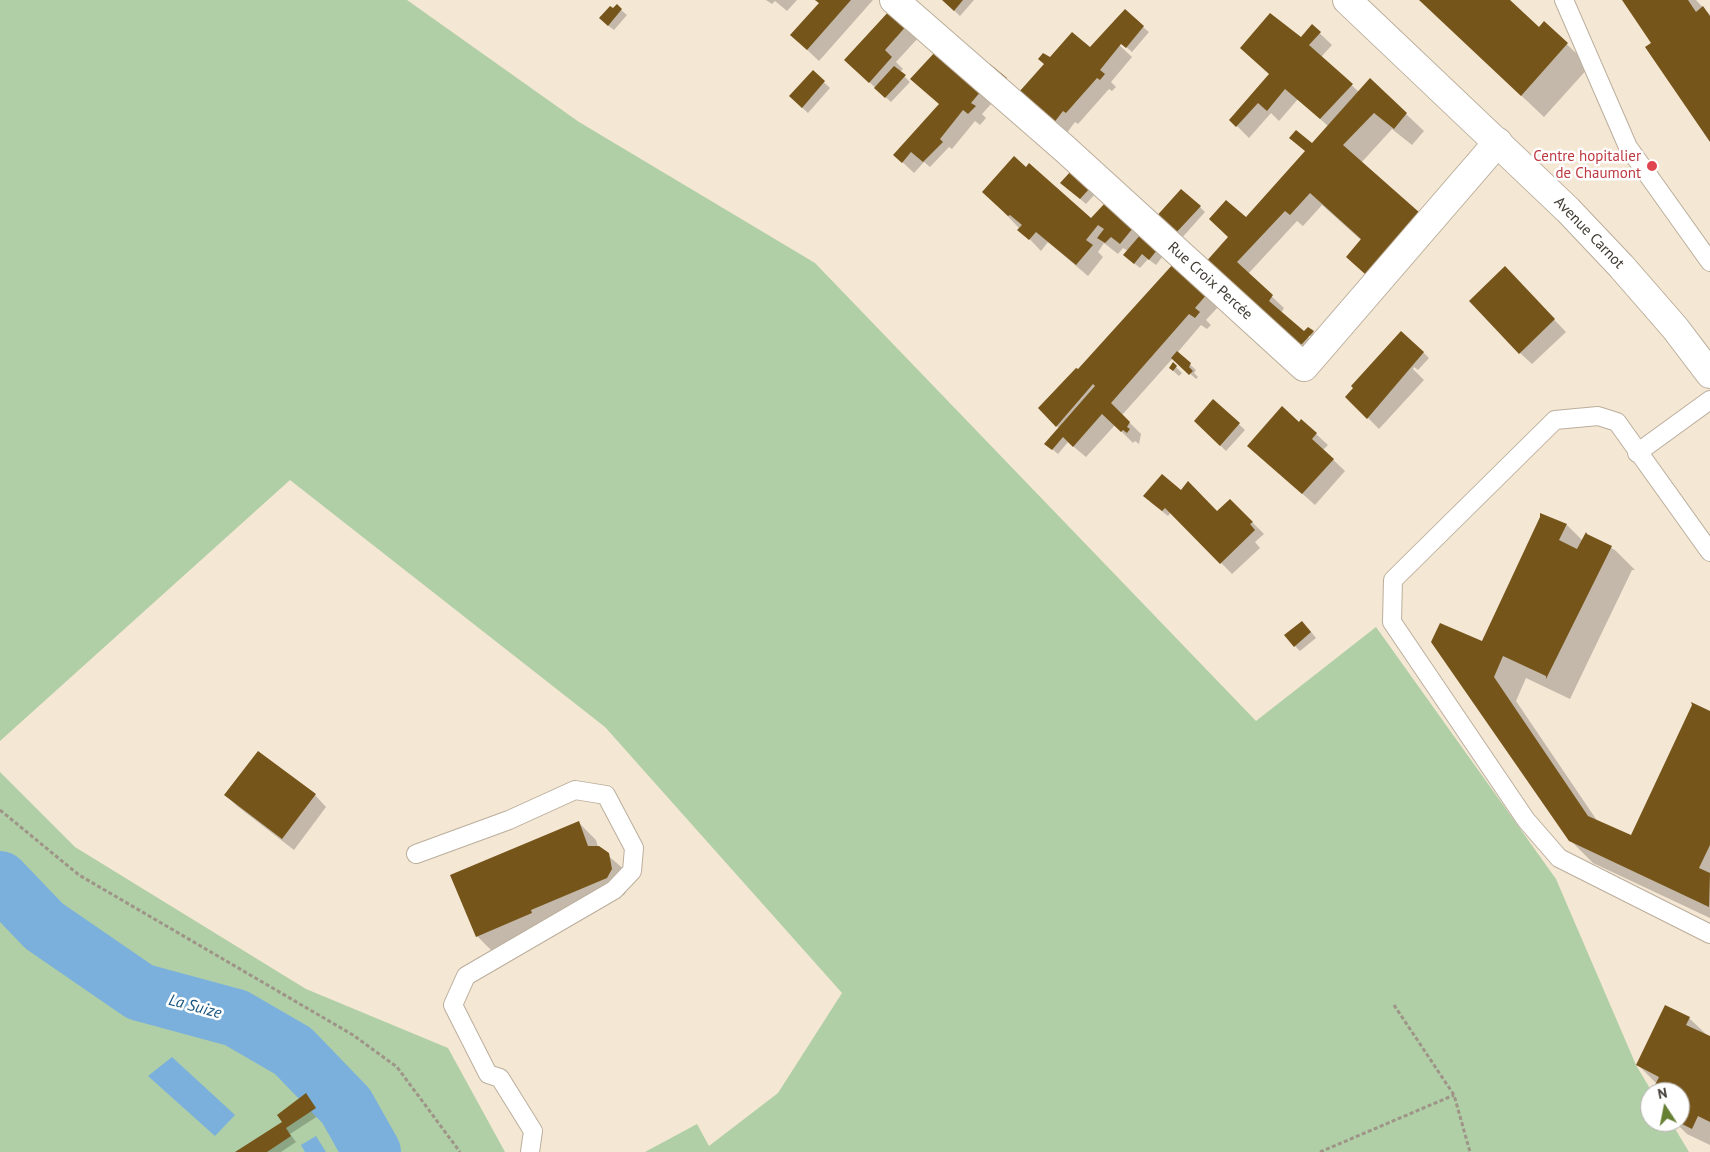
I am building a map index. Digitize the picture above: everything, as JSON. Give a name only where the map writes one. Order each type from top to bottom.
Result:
[{"type":"street","name":"Rue Croix Percée","points":[[894,0],[1065,149],[1304,367],[1498,142]]},
{"type":"street","name":"Avenue Carnot","points":[[1347,0],[1568,210],[1621,266],[1675,328],[1710,374]]},
{"type":"lane","points":[[1564,0],[1628,147],[1710,262]]},
{"type":"lane","points":[[1637,454],[1710,400]]},
{"type":"lane","points":[[1710,552],[1637,454],[1617,422],[1598,416],[1555,420],[1393,580],[1392,622],[1526,820],[1559,858],[1710,934]]},
{"type":"lane","points":[[416,854],[509,820],[575,790],[606,795],[634,848],[632,871],[614,890],[466,976],[453,1005],[488,1074],[500,1078],[534,1131],[530,1152]]},
{"type":"path","points":[[0,810],[79,875],[353,1035],[397,1067],[460,1152]]},
{"type":"path","points":[[1394,1005],[1454,1095],[1470,1152]]},
{"type":"path","points":[[1320,1152],[1454,1095]]},
{"type":"green space","points":[[0,0],[407,0],[579,122],[815,263],[1256,721],[1376,627],[1556,879],[1636,1065],[1646,1082],[1640,1082],[1640,1132],[1677,1132],[1689,1152],[645,1152],[697,1124],[709,1146],[778,1093],[842,993],[605,727],[290,480],[0,741]]},
{"type":"green space","points":[[0,772],[75,847],[306,989],[448,1048],[505,1152],[0,1152]]},
{"type":"water","points":[[172,1057],[235,1115],[215,1136],[148,1076]]},
{"type":"water","points":[[316,1136],[326,1152],[305,1152],[301,1145]]},
{"type":"building","points":[[815,0],[851,0],[807,50],[790,35],[819,3]]},
{"type":"building","points":[[942,0],[963,0],[954,11]]},
{"type":"building","points":[[1419,0],[1510,0],[1539,27],[1544,21],[1568,43],[1521,96]]},
{"type":"building","points":[[1622,0],[1688,0],[1696,12],[1703,6],[1710,16],[1710,142],[1645,47],[1651,43]]},
{"type":"building","points":[[617,4],[622,9],[608,26],[599,18],[610,6],[613,8]]},
{"type":"building","points":[[891,9],[908,24],[885,50],[892,57],[869,83],[844,60]]},
{"type":"building","points":[[1125,9],[1144,26],[1126,48],[1121,44],[1100,70],[1105,74],[1100,80],[1097,78],[1066,113],[1063,111],[1053,124],[1019,92],[1044,64],[1038,59],[1043,53],[1050,57],[1072,32],[1090,47]]},
{"type":"building","points":[[1270,13],[1301,37],[1312,24],[1321,32],[1309,45],[1353,84],[1320,119],[1285,89],[1267,111],[1258,103],[1236,127],[1229,120],[1269,74],[1240,48]]},
{"type":"building","points":[[936,51],[981,91],[971,103],[976,106],[968,114],[963,110],[940,139],[943,142],[923,162],[911,152],[902,163],[893,155],[939,104],[910,79]]},
{"type":"building","points":[[990,64],[1007,78],[1002,84],[985,69]]},
{"type":"building","points":[[894,66],[906,75],[885,98],[874,88]]},
{"type":"building","points":[[813,70],[825,81],[802,108],[789,96]]},
{"type":"building","points":[[1370,78],[1407,113],[1394,129],[1374,113],[1343,145],[1420,213],[1365,274],[1346,257],[1361,239],[1310,193],[1290,215],[1285,211],[1237,262],[1273,295],[1269,301],[1304,331],[1308,327],[1314,331],[1302,344],[1295,346],[1204,264],[1228,237],[1209,219],[1226,200],[1246,217],[1305,151],[1289,138],[1296,130],[1312,143]]},
{"type":"building","points":[[1014,156],[1026,167],[1029,163],[1091,218],[1106,202],[1133,228],[1120,244],[1111,237],[1105,243],[1097,238],[1104,229],[1098,225],[1086,240],[1093,245],[1076,265],[1036,232],[1029,240],[1017,230],[1022,225],[1010,215],[1008,216],[982,192]]},
{"type":"building","points":[[1071,171],[1090,188],[1080,199],[1060,183]]},
{"type":"building","points":[[1181,189],[1201,206],[1174,235],[1154,219]]},
{"type":"building","points":[[1141,234],[1158,249],[1149,260],[1142,254],[1134,264],[1123,255]]},
{"type":"building","points":[[1174,263],[1208,293],[1195,308],[1200,312],[1195,318],[1189,314],[1111,403],[1130,422],[1127,427],[1130,429],[1127,433],[1123,430],[1121,432],[1102,414],[1073,447],[1063,437],[1052,450],[1044,444],[1095,386],[1093,384],[1056,427],[1038,408],[1076,368],[1078,369]]},
{"type":"building","points":[[1505,266],[1555,319],[1519,354],[1469,301]]},
{"type":"building","points":[[1401,331],[1424,352],[1367,419],[1345,397],[1353,388],[1351,386]]},
{"type":"building","points":[[1177,351],[1191,363],[1189,367],[1193,371],[1189,375],[1171,358]]},
{"type":"building","points":[[1173,362],[1177,366],[1173,371],[1169,368]]},
{"type":"building","points":[[1213,399],[1240,423],[1220,446],[1194,421]]},
{"type":"building","points":[[1282,406],[1299,422],[1301,419],[1317,433],[1312,439],[1334,459],[1302,494],[1247,446]]},
{"type":"building","points":[[1162,474],[1181,490],[1188,481],[1217,511],[1230,499],[1253,522],[1250,524],[1255,530],[1220,564],[1165,508],[1162,511],[1143,496]]},
{"type":"building","points":[[1540,513],[1567,524],[1559,540],[1577,549],[1586,532],[1612,546],[1546,679],[1546,676],[1503,656],[1494,677],[1588,816],[1631,835],[1692,705],[1691,702],[1710,711],[1710,845],[1699,868],[1710,873],[1709,907],[1569,841],[1431,642],[1440,623],[1482,641],[1540,517]]},
{"type":"building","points":[[1302,621],[1311,632],[1294,647],[1284,635]]},
{"type":"building","points":[[258,751],[316,794],[282,839],[224,795]]},
{"type":"building","points":[[579,821],[588,846],[599,846],[609,853],[612,869],[607,878],[531,910],[532,913],[476,937],[450,875]]},
{"type":"building","points":[[1665,1005],[1690,1017],[1686,1025],[1710,1036],[1710,1122],[1698,1116],[1692,1129],[1690,1128],[1690,1082],[1656,1082],[1659,1077],[1636,1065]]},
{"type":"building","points":[[306,1093],[316,1108],[286,1128],[291,1136],[267,1152],[235,1152],[282,1122],[277,1115]]},
{"type":"waterway","name":"La Suize","points":[[0,880],[44,926],[140,992],[236,1018],[293,1051],[346,1106],[372,1152]]},
{"type":"place","name":"Centre hopitalier de Chaumont","points":[[1652,166]]}]
